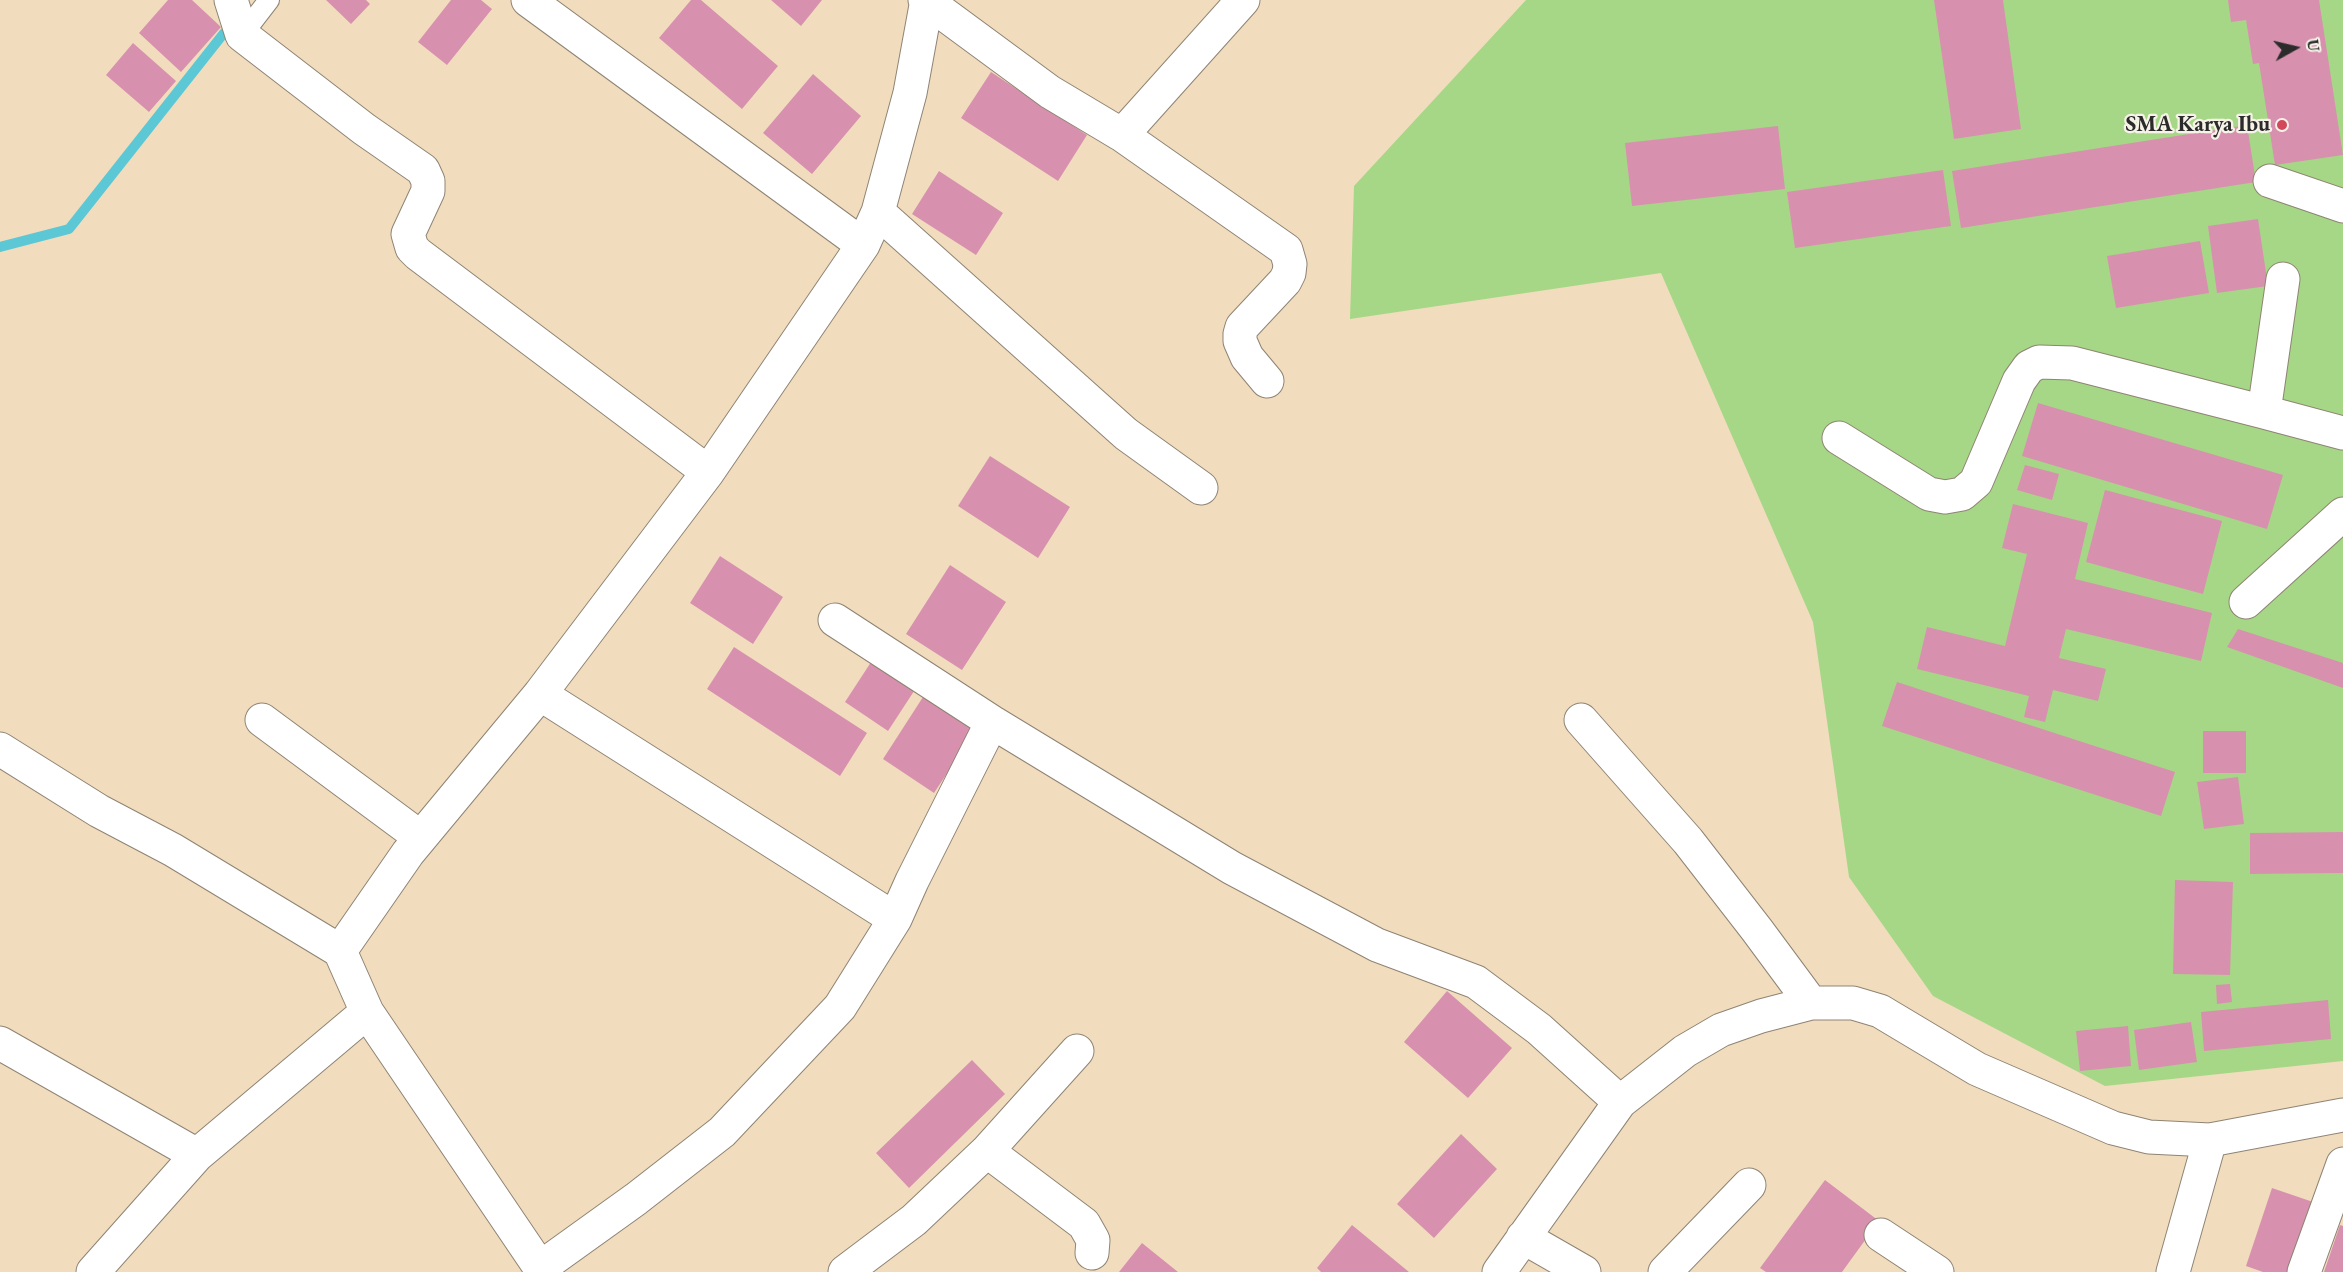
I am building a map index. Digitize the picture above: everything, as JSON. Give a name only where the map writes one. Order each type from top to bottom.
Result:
[{"type":"street","points":[[528,0],[863,245]]},
{"type":"street","points":[[340,951],[420,837],[540,693],[708,472],[863,245],[878,212],[910,93],[926,0],[1050,93],[1122,135],[1286,250],[1290,264],[1285,281],[1242,327],[1240,334],[1240,341],[1247,357],[1268,381]]},
{"type":"street","points":[[1122,135],[1243,0]]},
{"type":"street","points":[[236,15],[363,129],[423,170],[428,181],[428,191],[408,234],[412,248],[418,254],[708,472]]},
{"type":"street","points":[[2270,181],[2343,206]]},
{"type":"street","points":[[878,212],[1126,434],[1201,488]]},
{"type":"street","points":[[2264,412],[2283,279]]},
{"type":"street","points":[[1839,438],[1929,494],[1945,497],[1962,494],[1976,482],[2019,381],[2030,367],[2039,362],[2072,363],[2343,433]]},
{"type":"street","points":[[2246,602],[2343,513]]},
{"type":"street","points":[[835,620],[992,722],[1232,868],[1377,945],[1476,982],[1539,1029],[1620,1102]]},
{"type":"street","points":[[540,693],[895,919]]},
{"type":"street","points":[[262,720],[420,837]]},
{"type":"street","points":[[1581,720],[1688,841],[1811,1003]]},
{"type":"street","points":[[0,749],[99,811],[173,850],[340,951],[367,1012],[541,1270],[722,1132],[840,1007],[895,919],[992,722]]},
{"type":"street","points":[[1499,1272],[1620,1102],[1685,1051],[1721,1030],[1761,1016],[1811,1003],[1852,1003],[1880,1011],[1977,1069],[2113,1128],[2149,1137],[2210,1140],[2343,1115]]},
{"type":"street","points":[[93,1272],[197,1155],[367,1012]]},
{"type":"street","points":[[0,1043],[197,1155]]},
{"type":"street","points":[[845,1272],[914,1220],[987,1151],[1077,1051]]},
{"type":"street","points":[[2173,1272],[2210,1140]]},
{"type":"street","points":[[987,1151],[1084,1224],[1093,1240],[1092,1253]]},
{"type":"street","points":[[2304,1272],[2343,1164]]},
{"type":"street","points":[[1665,1272],[1749,1185]]},
{"type":"street","points":[[1881,1234],[1937,1272]]},
{"type":"street","points":[[1523,1237],[1584,1272]]},
{"type":"lane","points":[[236,15],[269,0]]},
{"type":"green space","points":[[1526,0],[2343,0],[2343,1061],[2105,1086],[1933,996],[1849,877],[1813,622],[1661,273],[1350,319],[1354,186]]},
{"type":"building","points":[[168,0],[192,0],[221,27],[181,72],[139,33]]},
{"type":"building","points":[[326,0],[366,0],[370,4],[351,24]]},
{"type":"building","points":[[451,0],[481,0],[492,9],[447,65],[418,42]]},
{"type":"building","points":[[691,0],[701,0],[778,66],[742,109],[659,38]]},
{"type":"building","points":[[771,0],[822,0],[801,26]]},
{"type":"building","points":[[1934,0],[2003,0],[2021,129],[1954,139]]},
{"type":"building","points":[[2228,0],[2319,0],[2343,155],[2275,165],[2259,63],[2253,64],[2246,20],[2231,22]]},
{"type":"building","points":[[133,43],[176,81],[149,112],[106,75]]},
{"type":"building","points":[[991,72],[1087,135],[1058,181],[961,118]]},
{"type":"building","points":[[813,74],[861,116],[812,174],[763,133]]},
{"type":"building","points":[[2247,125],[2256,182],[1961,228],[1952,171]]},
{"type":"building","points":[[1778,126],[1785,189],[1632,206],[1625,143]]},
{"type":"building","points":[[1943,170],[1951,226],[1795,248],[1787,192]]},
{"type":"building","points":[[939,171],[1003,213],[976,255],[912,214]]},
{"type":"building","points":[[2258,219],[2268,286],[2217,293],[2208,226]]},
{"type":"building","points":[[2200,241],[2209,293],[2116,308],[2107,256]]},
{"type":"building","points":[[2038,403],[2283,475],[2267,529],[2022,456]]},
{"type":"building","points":[[990,456],[1070,507],[1038,558],[958,506]]},
{"type":"building","points":[[2025,465],[2059,474],[2052,500],[2017,490]]},
{"type":"building","points":[[2105,490],[2222,521],[2203,594],[2086,562]]},
{"type":"building","points":[[2013,504],[2088,523],[2075,579],[2212,613],[2201,661],[2066,629],[2059,658],[2106,669],[2098,701],[2053,690],[2045,722],[2024,717],[2029,696],[1917,669],[1927,627],[2005,646],[2027,554],[2002,548]]},
{"type":"building","points":[[720,556],[783,597],[753,644],[690,603]]},
{"type":"building","points":[[950,565],[1006,602],[962,670],[906,634]]},
{"type":"building","points":[[2238,629],[2343,663],[2343,688],[2227,647]]},
{"type":"building","points":[[734,647],[867,733],[840,776],[707,689]]},
{"type":"building","points":[[875,656],[918,685],[888,731],[845,702]]},
{"type":"building","points":[[1897,682],[2175,772],[2161,816],[1882,726]]},
{"type":"building","points":[[923,697],[975,731],[934,793],[883,759]]},
{"type":"building","points":[[2203,731],[2246,731],[2246,773],[2203,773]]},
{"type":"building","points":[[2238,777],[2244,824],[2204,829],[2197,782]]},
{"type":"building","points":[[2343,832],[2343,873],[2250,874],[2250,833]]},
{"type":"building","points":[[2175,880],[2233,882],[2230,975],[2173,974]]},
{"type":"building","points":[[2230,984],[2232,1002],[2217,1004],[2216,985]]},
{"type":"building","points":[[1447,991],[1512,1048],[1468,1098],[1404,1042]]},
{"type":"building","points":[[2328,1000],[2331,1039],[2204,1051],[2201,1012]]},
{"type":"building","points":[[2191,1022],[2197,1062],[2139,1070],[2134,1030]]},
{"type":"building","points":[[2128,1026],[2131,1066],[2080,1071],[2076,1031]]},
{"type":"building","points":[[972,1060],[1005,1094],[909,1188],[876,1153]]},
{"type":"building","points":[[1461,1134],[1497,1169],[1434,1238],[1397,1204]]},
{"type":"building","points":[[1825,1180],[1879,1221],[1842,1272],[1766,1272],[1760,1268]]},
{"type":"building","points":[[2272,1188],[2316,1203],[2292,1272],[2263,1272],[2246,1266]]},
{"type":"building","points":[[1352,1225],[1409,1272],[1321,1272],[1317,1268]]},
{"type":"building","points":[[2340,1225],[2343,1226],[2343,1272],[2324,1272]]},
{"type":"building","points":[[1142,1243],[1178,1272],[1119,1272]]},
{"type":"waterway","points":[[0,247],[69,229],[224,33]]},
{"type":"place","name":"SMA Karya Ibu","points":[[2282,125]]}]
